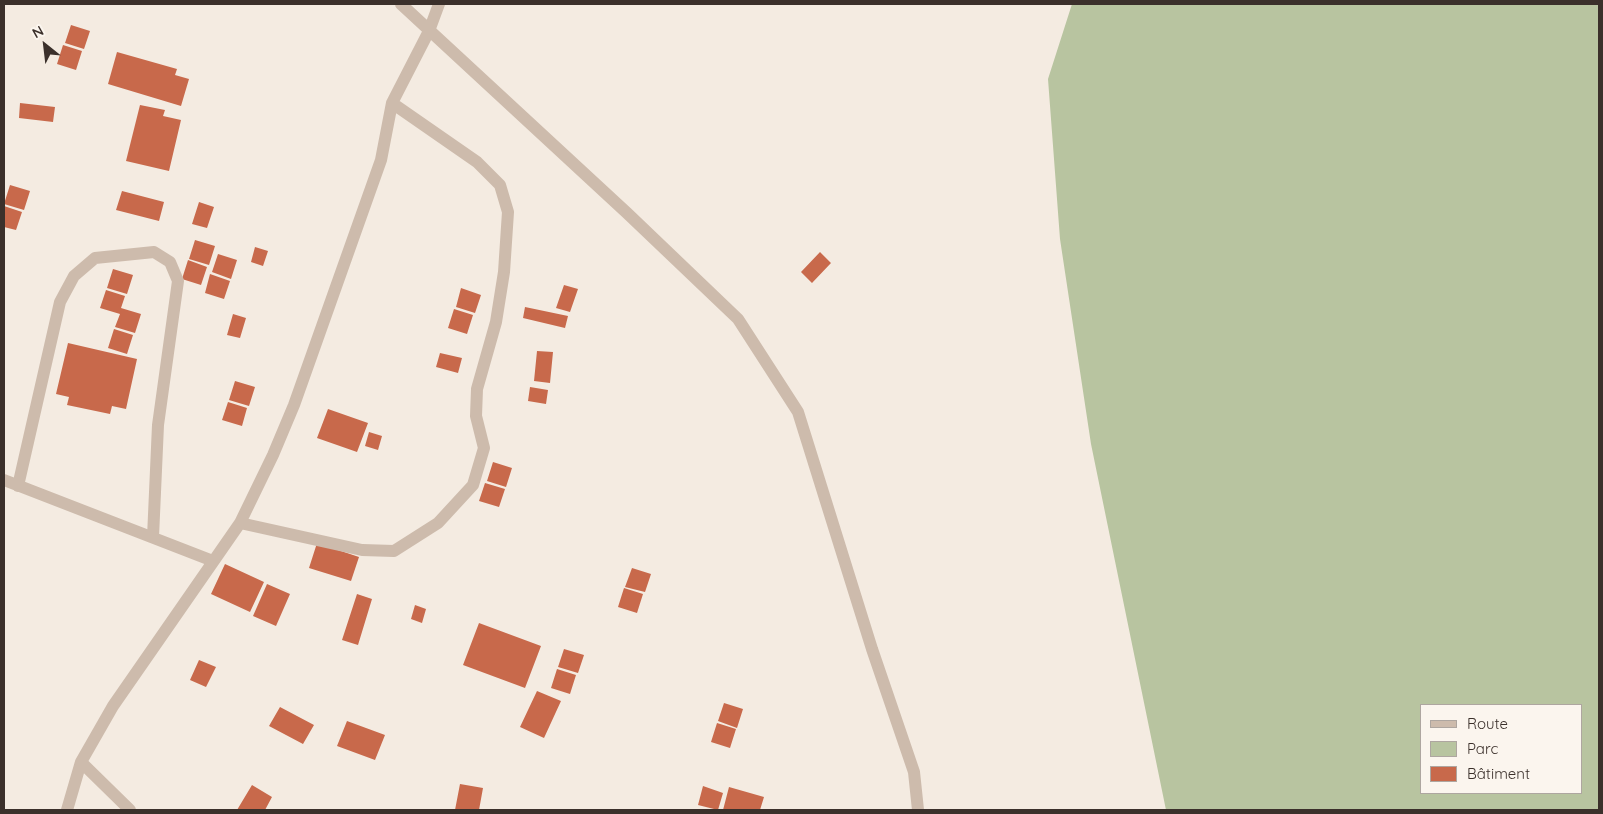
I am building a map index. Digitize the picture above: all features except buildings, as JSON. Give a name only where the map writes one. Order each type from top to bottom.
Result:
[{"type":"street","points":[[401,4],[627,213],[738,319],[798,412],[872,649],[914,772],[918,810]]},
{"type":"street","points":[[67,810],[81,762],[113,706],[240,523],[273,455],[294,405],[381,160],[392,103],[429,31],[439,4]]},
{"type":"street","points":[[240,523],[362,550],[394,552],[438,523],[473,485],[484,448],[476,416],[477,389],[496,322],[504,272],[508,212],[500,185],[476,162],[392,103]]},
{"type":"street","points":[[18,486],[60,302],[74,276],[95,258],[154,252],[170,262],[178,281],[158,425],[153,537]]},
{"type":"street","points":[[4,480],[213,561]]},
{"type":"street","points":[[81,762],[130,810]]},
{"type":"green space","points":[[1072,4],[1599,4],[1599,810],[1166,810],[1091,444],[1060,239],[1048,79]]}]
